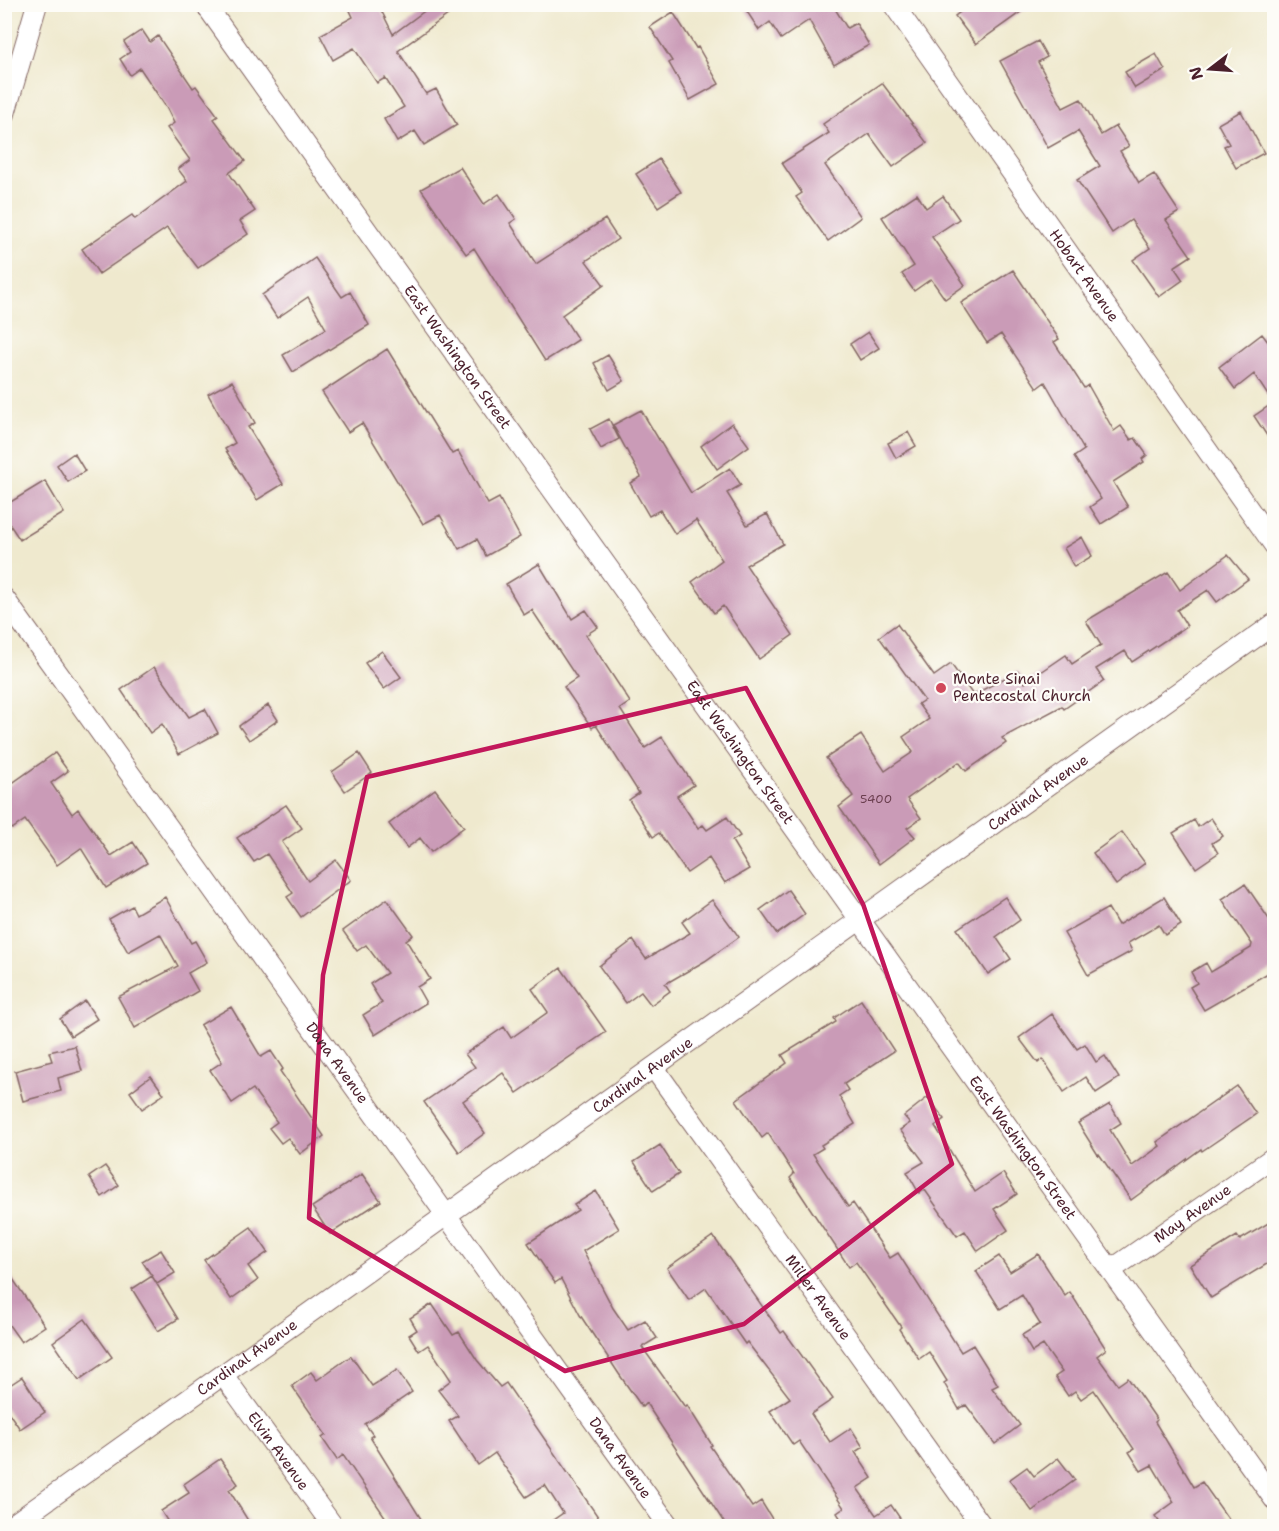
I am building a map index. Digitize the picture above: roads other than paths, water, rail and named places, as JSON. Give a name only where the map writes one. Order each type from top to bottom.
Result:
[{"type":"street","points":[[4,117],[38,4]]},
{"type":"street","name":"East Washington Street","points":[[204,4],[1275,1498]]},
{"type":"street","name":"Hobart Avenue","points":[[893,4],[1275,545]]},
{"type":"street","name":"Dana Avenue","points":[[4,598],[669,1527]]},
{"type":"street","name":"Cardinal Avenue","points":[[11,1527],[861,921],[898,891],[929,873],[1275,624]]},
{"type":"street","name":"Miller Avenue","points":[[654,1068],[982,1527]]},
{"type":"street","name":"May Avenue","points":[[1111,1270],[1275,1157]]},
{"type":"street","name":"Elvin Avenue","points":[[223,1376],[333,1527]]},
{"type":"place","name":"Monte Sinai Pentecostal Church","points":[[941,688]]}]
